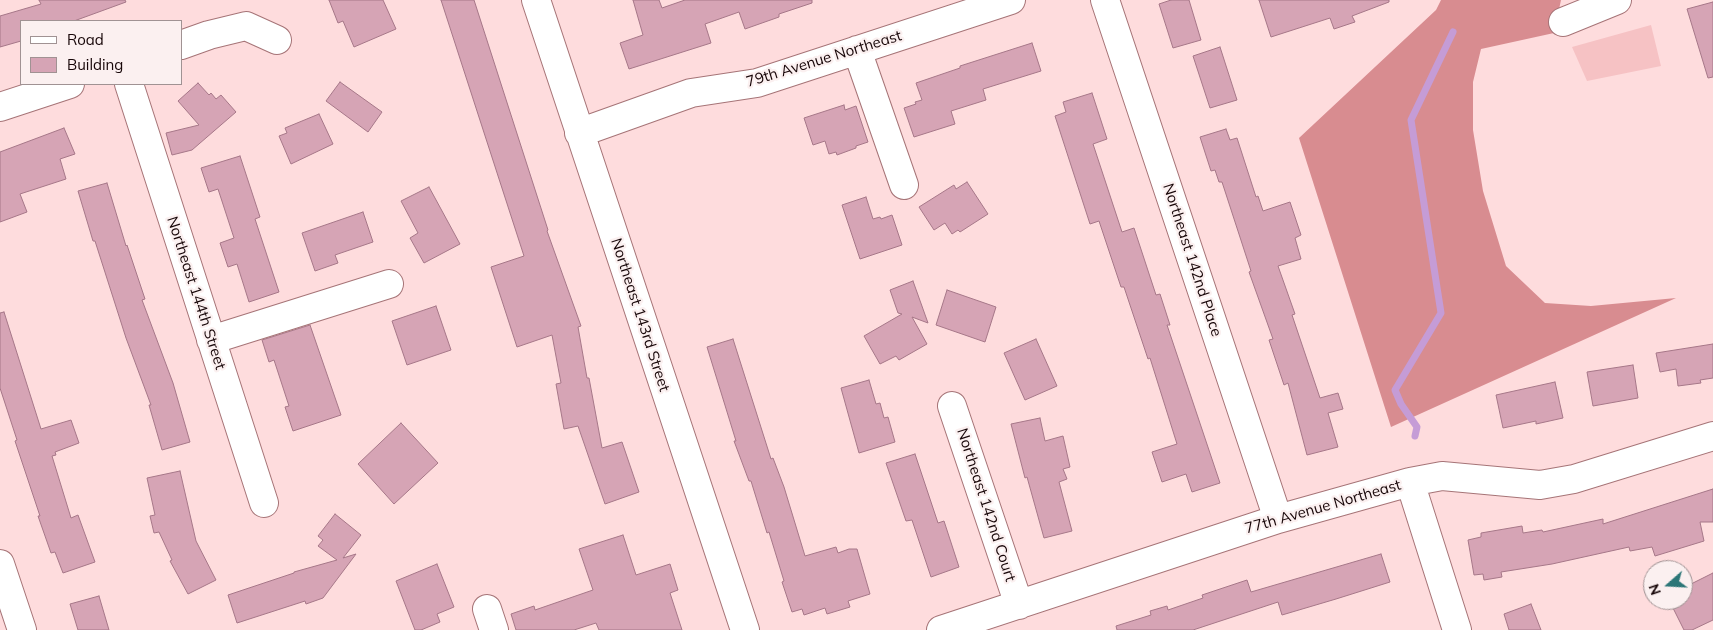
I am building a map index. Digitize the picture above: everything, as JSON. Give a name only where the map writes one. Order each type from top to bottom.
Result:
[{"type":"street","name":"Northeast 143rd Street","points":[[536,0],[744,630]]},
{"type":"street","name":"79th Avenue Northeast","points":[[579,133],[691,93],[757,83],[1011,0]]},
{"type":"street","name":"Northeast 142nd Place","points":[[1105,0],[1278,519]]},
{"type":"street","points":[[1563,22],[1617,0]]},
{"type":"street","points":[[182,45],[209,35],[246,26],[277,40]]},
{"type":"street","points":[[857,50],[904,185]]},
{"type":"street","points":[[0,107],[67,85]]},
{"type":"street","name":"Northeast 144th Street","points":[[129,85],[264,503]]},
{"type":"street","points":[[212,340],[388,284]]},
{"type":"street","name":"Northeast 142nd Court","points":[[952,406],[1019,605]]},
{"type":"street","name":"77th Avenue Northeast","points":[[941,630],[1278,519],[1410,482],[1442,476],[1540,485],[1574,480],[1713,436]]},
{"type":"street","points":[[1410,482],[1457,630]]},
{"type":"street","points":[[0,564],[22,630]]},
{"type":"shaded area","points":[[1441,0],[1561,0],[1554,33],[1481,49],[1473,82],[1473,130],[1483,191],[1506,266],[1545,303],[1591,306],[1676,298],[1391,427],[1299,138],[1436,10]]},
{"type":"shaded area","points":[[1651,25],[1661,66],[1587,81],[1572,47]]},
{"type":"building","points":[[39,0],[125,0],[126,2],[77,20],[20,20],[20,41],[0,47],[0,16],[41,4]]},
{"type":"building","points":[[329,0],[383,0],[396,29],[354,47],[343,21],[338,23]]},
{"type":"building","points":[[441,0],[474,0],[547,231],[581,326],[578,327],[602,448],[622,442],[639,492],[605,504],[578,426],[564,429],[556,384],[561,383],[552,335],[517,347],[491,267],[524,256]]},
{"type":"building","points":[[633,0],[659,0],[662,8],[685,0],[812,0],[812,3],[779,14],[779,17],[745,29],[739,12],[705,24],[711,43],[629,69],[620,43],[643,35]]},
{"type":"building","points":[[1171,0],[1189,0],[1201,40],[1173,48],[1159,4]]},
{"type":"building","points":[[1259,0],[1389,0],[1389,2],[1352,16],[1355,22],[1334,29],[1330,18],[1271,37]]},
{"type":"building","points":[[1713,2],[1713,77],[1708,78],[1687,9]]},
{"type":"building","points":[[1032,43],[1041,71],[983,89],[986,100],[951,111],[955,124],[914,137],[904,108],[922,100],[916,83],[960,68],[960,66]]},
{"type":"building","points":[[1220,47],[1237,100],[1210,108],[1193,56]]},
{"type":"building","points":[[340,82],[382,112],[368,132],[326,101]]},
{"type":"building","points":[[198,83],[209,95],[211,93],[216,99],[221,95],[236,112],[192,150],[172,155],[166,133],[199,125],[178,101]]},
{"type":"building","points":[[1092,93],[1107,139],[1093,144],[1122,232],[1134,228],[1156,295],[1160,294],[1170,325],[1167,325],[1220,483],[1192,492],[1186,474],[1162,482],[1152,452],[1177,444],[1150,358],[1148,359],[1124,287],[1121,287],[1099,221],[1090,224],[1055,116],[1066,112],[1063,102]]},
{"type":"building","points":[[844,105],[845,110],[856,106],[868,142],[837,155],[836,152],[829,154],[825,141],[813,145],[804,118]]},
{"type":"building","points":[[319,114],[333,144],[291,164],[279,136],[287,133],[285,128]]},
{"type":"building","points":[[64,128],[75,154],[60,159],[66,179],[20,194],[27,212],[0,222],[0,152]]},
{"type":"building","points":[[1226,129],[1230,140],[1237,138],[1256,197],[1258,196],[1263,211],[1290,202],[1301,235],[1295,238],[1301,259],[1278,266],[1295,314],[1292,315],[1320,398],[1338,393],[1343,409],[1328,413],[1338,447],[1307,455],[1288,383],[1284,385],[1269,340],[1273,339],[1249,272],[1251,271],[1222,182],[1219,182],[1215,170],[1211,171],[1200,137]]},
{"type":"building","points":[[240,156],[260,217],[255,219],[279,292],[249,302],[237,264],[228,267],[220,243],[234,238],[218,189],[209,192],[201,168]]},
{"type":"building","points":[[967,182],[988,214],[960,232],[958,230],[952,234],[945,223],[934,230],[919,207],[954,185],[956,189]]},
{"type":"building","points":[[107,183],[126,246],[145,299],[142,300],[173,383],[190,442],[162,450],[149,405],[151,405],[126,338],[78,191]]},
{"type":"building","points":[[429,187],[460,244],[424,263],[410,238],[418,233],[401,201]]},
{"type":"building","points":[[866,197],[873,219],[880,217],[881,219],[892,215],[902,245],[860,259],[842,205]]},
{"type":"building","points":[[363,212],[373,242],[335,255],[338,263],[315,271],[302,233]]},
{"type":"building","points":[[913,281],[928,323],[912,317],[927,344],[899,360],[896,356],[880,364],[864,336],[902,314],[898,313],[890,290]]},
{"type":"building","points":[[947,290],[996,307],[985,342],[936,325]]},
{"type":"building","points":[[436,306],[451,350],[407,365],[392,321]]},
{"type":"building","points":[[4,312],[41,429],[71,420],[79,443],[55,452],[56,455],[52,456],[71,518],[78,515],[95,562],[63,573],[55,552],[51,553],[38,516],[40,516],[0,388],[0,313]]},
{"type":"building","points":[[310,325],[341,415],[293,431],[285,407],[289,406],[274,360],[269,362],[262,340]]},
{"type":"building","points":[[733,339],[771,459],[773,458],[784,487],[805,556],[836,547],[838,553],[849,549],[857,549],[870,594],[848,601],[850,607],[827,614],[825,608],[804,615],[802,609],[792,612],[769,532],[767,533],[751,481],[749,481],[734,441],[736,441],[707,347]]},
{"type":"building","points":[[1036,339],[1057,386],[1025,400],[1004,353]]},
{"type":"building","points":[[1713,344],[1713,378],[1700,380],[1701,383],[1678,386],[1676,369],[1660,372],[1656,353]]},
{"type":"building","points":[[1633,365],[1638,398],[1593,406],[1587,372]]},
{"type":"building","points":[[869,380],[876,404],[880,403],[884,418],[888,417],[895,442],[859,453],[841,388]]},
{"type":"building","points":[[1555,382],[1563,418],[1503,428],[1496,395]]},
{"type":"building","points":[[1040,418],[1045,441],[1063,436],[1070,467],[1063,469],[1067,479],[1059,482],[1072,531],[1044,538],[1027,477],[1025,478],[1011,424]]},
{"type":"building","points":[[401,423],[438,463],[394,504],[358,464]]},
{"type":"building","points":[[915,454],[938,523],[944,521],[959,567],[931,577],[912,520],[906,521],[886,463]]},
{"type":"building","points":[[180,471],[196,541],[216,580],[188,594],[170,561],[172,560],[159,532],[154,533],[150,516],[155,515],[147,478]]},
{"type":"building","points":[[1713,489],[1713,522],[1700,522],[1704,541],[1655,556],[1652,547],[1630,551],[1629,547],[1552,564],[1501,572],[1502,577],[1484,580],[1483,574],[1474,575],[1468,540],[1481,537],[1481,533],[1522,526],[1523,533],[1542,530],[1543,532],[1603,519],[1603,524]]},
{"type":"building","points":[[335,514],[361,535],[343,558],[356,554],[323,598],[306,604],[305,601],[237,623],[228,595],[294,572],[337,560],[318,546],[323,540],[318,536]]},
{"type":"building","points":[[623,535],[636,575],[670,564],[678,590],[670,593],[682,630],[599,630],[596,623],[574,630],[516,630],[511,614],[534,606],[535,610],[593,590],[579,549]]},
{"type":"building","points":[[1381,554],[1390,582],[1282,615],[1278,602],[1193,630],[1117,630],[1116,626],[1151,615],[1150,611],[1167,606],[1168,610],[1203,598],[1202,595],[1247,580],[1251,592]]},
{"type":"building","points":[[437,564],[454,607],[437,614],[440,622],[421,630],[415,630],[396,581]]},
{"type":"building","points":[[1713,573],[1713,620],[1692,630],[1684,630],[1674,610],[1693,610],[1693,583]]},
{"type":"building","points":[[99,596],[109,630],[78,630],[70,604]]},
{"type":"building","points":[[1531,604],[1541,630],[1509,630],[1504,614]]},
{"type":"waterway","points":[[1415,436],[1417,427],[1401,404],[1395,390],[1441,313],[1411,120],[1453,32]]}]
